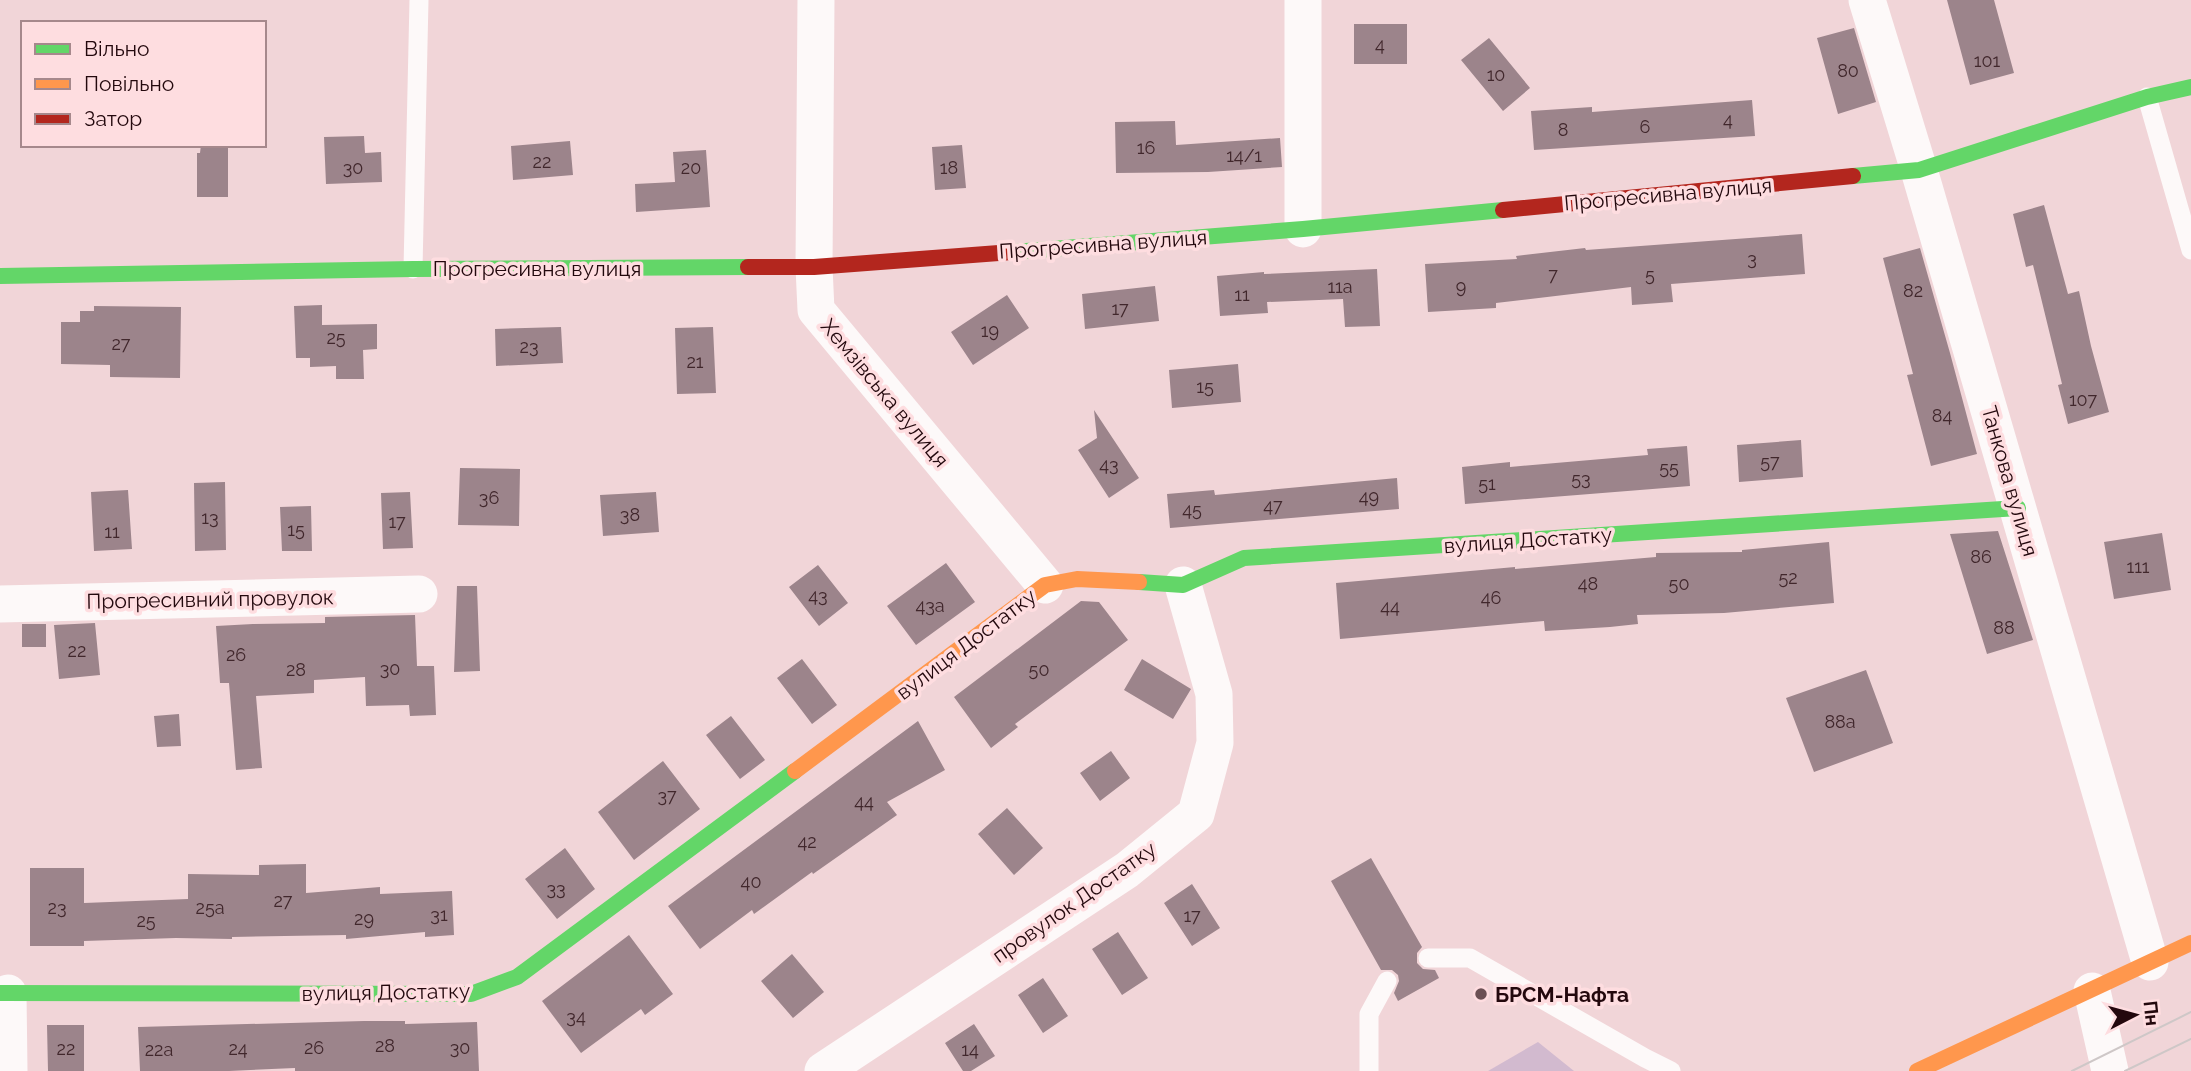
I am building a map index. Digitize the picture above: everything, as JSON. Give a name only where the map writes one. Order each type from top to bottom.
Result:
[{"type":"street","name":"Хемзівська вулиця","points":[[816,0],[816,310],[1045,585]]},
{"type":"street","points":[[1303,0],[1303,229]]},
{"type":"street","name":"Танкова вулиця","points":[[1867,0],[2150,962]]},
{"type":"street","name":"Прогресивна вулиця","points":[[0,276],[413,269],[814,267],[1303,229],[1919,170],[2147,97],[2191,87]]},
{"type":"street","name":"вулиця Достатку","points":[[4,993],[471,994],[517,977],[1045,585],[1077,579],[1183,585],[1244,558],[2018,508]]},
{"type":"street","name":"провулок Достатку","points":[[823,1071],[1127,870],[1195,814],[1216,743],[1214,694],[1183,585]]},
{"type":"street","name":"Прогресивний провулок","points":[[0,604],[419,594]]},
{"type":"street","points":[[1917,1071],[2191,943]]},
{"type":"street","points":[[2092,990],[2110,1071]]},
{"type":"street","points":[[4,993],[9,1071]]},
{"type":"lane","points":[[413,269],[419,0]]},
{"type":"lane","points":[[2147,97],[2191,250]]},
{"type":"lane","points":[[1428,958],[1470,958],[1671,1071]]},
{"type":"lane","points":[[1369,1071],[1369,1014],[1387,981]]},
{"type":"shaded area","points":[[1538,1042],[1574,1071],[1488,1071]]},
{"type":"building","points":[[1947,0],[1994,0],[2014,73],[1970,85]]},
{"type":"building","points":[[1354,24],[1407,24],[1407,64],[1354,64]]},
{"type":"building","points":[[1854,28],[1876,102],[1838,114],[1817,38]]},
{"type":"building","points":[[1489,38],[1530,88],[1503,111],[1461,60]]},
{"type":"building","points":[[1752,100],[1755,136],[1534,150],[1531,111],[1592,107],[1592,112]]},
{"type":"building","points":[[1175,121],[1176,145],[1280,138],[1282,167],[1208,172],[1116,173],[1115,122]]},
{"type":"building","points":[[364,136],[365,153],[381,152],[382,182],[326,184],[324,137]]},
{"type":"building","points":[[570,141],[573,175],[513,180],[511,146]]},
{"type":"building","points":[[962,145],[966,188],[935,190],[932,147]]},
{"type":"building","points":[[201,147],[228,147],[228,197],[197,197],[197,153],[200,153]]},
{"type":"building","points":[[706,150],[710,207],[636,212],[635,184],[675,182],[673,152]]},
{"type":"building","points":[[2044,205],[2068,294],[2079,291],[2109,412],[2068,424],[2058,385],[2062,384],[2033,265],[2026,267],[2013,214]]},
{"type":"building","points":[[1802,234],[1805,274],[1671,284],[1673,302],[1632,305],[1631,287],[1496,303],[1496,308],[1428,312],[1425,264],[1517,259],[1516,256],[1585,248]]},
{"type":"building","points":[[1920,248],[1977,454],[1931,466],[1907,375],[1913,374],[1883,258]]},
{"type":"building","points":[[1377,269],[1380,326],[1345,327],[1343,299],[1267,302],[1268,313],[1220,316],[1217,276]]},
{"type":"building","points":[[1155,286],[1159,321],[1085,329],[1082,294]]},
{"type":"building","points":[[1007,295],[1029,328],[973,365],[951,332]]},
{"type":"building","points":[[322,305],[322,325],[377,324],[377,349],[363,350],[364,379],[336,379],[336,366],[310,367],[310,358],[296,358],[294,306]]},
{"type":"building","points":[[94,306],[181,307],[180,378],[110,377],[110,365],[61,364],[61,322],[80,322],[80,311],[94,311]]},
{"type":"building","points":[[561,327],[563,363],[496,366],[495,329]]},
{"type":"building","points":[[713,327],[716,393],[677,394],[675,328]]},
{"type":"building","points":[[1238,364],[1241,402],[1172,408],[1169,370]]},
{"type":"building","points":[[1094,410],[1139,478],[1109,498],[1078,450],[1097,438]]},
{"type":"building","points":[[1801,440],[1803,477],[1739,482],[1737,445]]},
{"type":"building","points":[[1687,446],[1690,486],[1465,504],[1462,467],[1510,462],[1510,467],[1648,455],[1647,449]]},
{"type":"building","points":[[460,468],[520,469],[519,526],[458,525]]},
{"type":"building","points":[[1397,478],[1399,509],[1170,528],[1167,494],[1214,490],[1215,495]]},
{"type":"building","points":[[225,482],[226,550],[195,551],[194,483]]},
{"type":"building","points":[[128,490],[132,549],[94,551],[91,492]]},
{"type":"building","points":[[410,492],[413,548],[383,549],[381,493]]},
{"type":"building","points":[[656,492],[659,532],[603,536],[600,495]]},
{"type":"building","points":[[311,506],[312,551],[282,551],[280,507]]},
{"type":"building","points":[[1998,531],[2033,640],[1987,654],[1950,534]]},
{"type":"building","points":[[2162,533],[2171,590],[2114,599],[2104,542]]},
{"type":"building","points":[[1829,542],[1834,603],[1724,613],[1637,615],[1638,624],[1610,627],[1545,631],[1544,621],[1340,639],[1336,583],[1656,557],[1656,553],[1742,552]]},
{"type":"building","points":[[946,563],[975,602],[916,645],[887,606]]},
{"type":"building","points":[[818,565],[848,603],[819,626],[789,587]]},
{"type":"building","points":[[457,586],[477,586],[480,671],[454,672]]},
{"type":"building","points":[[1081,601],[1099,602],[1128,640],[1015,724],[1018,727],[991,748],[954,697]]},
{"type":"building","points":[[415,615],[417,666],[434,666],[436,715],[410,716],[409,705],[366,706],[365,677],[314,680],[314,693],[256,696],[262,768],[236,770],[229,683],[220,683],[216,626],[325,623],[325,617]]},
{"type":"building","points":[[95,623],[100,675],[59,679],[54,625]]},
{"type":"building","points":[[22,624],[46,624],[46,647],[22,647]]},
{"type":"building","points":[[802,659],[837,705],[812,724],[777,678]]},
{"type":"building","points":[[1142,659],[1191,689],[1173,719],[1124,690]]},
{"type":"building","points":[[1866,670],[1893,743],[1814,772],[1786,698]]},
{"type":"building","points":[[179,714],[181,746],[157,747],[154,716]]},
{"type":"building","points":[[731,716],[765,760],[740,779],[706,735]]},
{"type":"building","points":[[918,721],[945,770],[887,802],[897,815],[754,914],[752,910],[700,949],[668,906]]},
{"type":"building","points":[[1111,751],[1130,778],[1100,801],[1080,773]]},
{"type":"building","points":[[663,761],[700,809],[634,860],[598,812]]},
{"type":"building","points":[[1007,808],[1043,848],[1014,875],[978,834]]},
{"type":"building","points":[[565,848],[595,889],[557,919],[525,879]]},
{"type":"building","points":[[1371,858],[1422,947],[1417,953],[1417,963],[1423,969],[1435,970],[1439,978],[1398,1001],[1394,993],[1399,981],[1398,975],[1392,970],[1381,970],[1331,881]]},
{"type":"building","points":[[306,864],[306,893],[380,887],[380,894],[452,891],[454,935],[425,937],[425,932],[346,939],[346,935],[176,938],[84,941],[84,946],[30,946],[30,868],[84,868],[84,903],[188,899],[188,874],[259,875],[259,865]]},
{"type":"building","points":[[1192,884],[1220,928],[1192,946],[1164,903]]},
{"type":"building","points":[[1118,932],[1148,978],[1122,995],[1092,949]]},
{"type":"building","points":[[629,935],[673,994],[645,1015],[641,1009],[581,1053],[542,1001]]},
{"type":"building","points":[[792,954],[824,992],[793,1018],[761,981]]},
{"type":"building","points":[[1043,978],[1068,1016],[1043,1033],[1018,995]]},
{"type":"building","points":[[405,1021],[405,1024],[477,1022],[479,1071],[295,1071],[295,1068],[140,1071],[138,1027]]},
{"type":"building","points":[[974,1024],[995,1056],[971,1071],[963,1071],[945,1043]]},
{"type":"building","points":[[47,1025],[84,1025],[84,1071],[48,1071]]},
{"type":"tram line","points":[[2072,1071],[2191,1012]]},
{"type":"tram line","points":[[2125,1071],[2191,1039]]},
{"type":"traffic: fast","points":[[1853,176],[1919,170],[2147,97],[2191,87]]},
{"type":"traffic: fast","points":[[1012,252],[1503,210]]},
{"type":"traffic: fast","points":[[0,276],[748,267]]},
{"type":"traffic: fast","points":[[1139,582],[1183,585],[1244,558],[2018,508]]},
{"type":"traffic: fast","points":[[0,993],[471,994],[517,977],[795,771]]},
{"type":"traffic: slow","points":[[795,771],[1045,585],[1077,579],[1139,582]]},
{"type":"traffic: slow","points":[[1917,1071],[2191,943]]},
{"type":"traffic: jam","points":[[1503,210],[1853,176]]},
{"type":"traffic: jam","points":[[748,267],[814,267],[1012,252]]},
{"type":"place","name":"БРСМ-Нафта","points":[[1481,994]]}]
